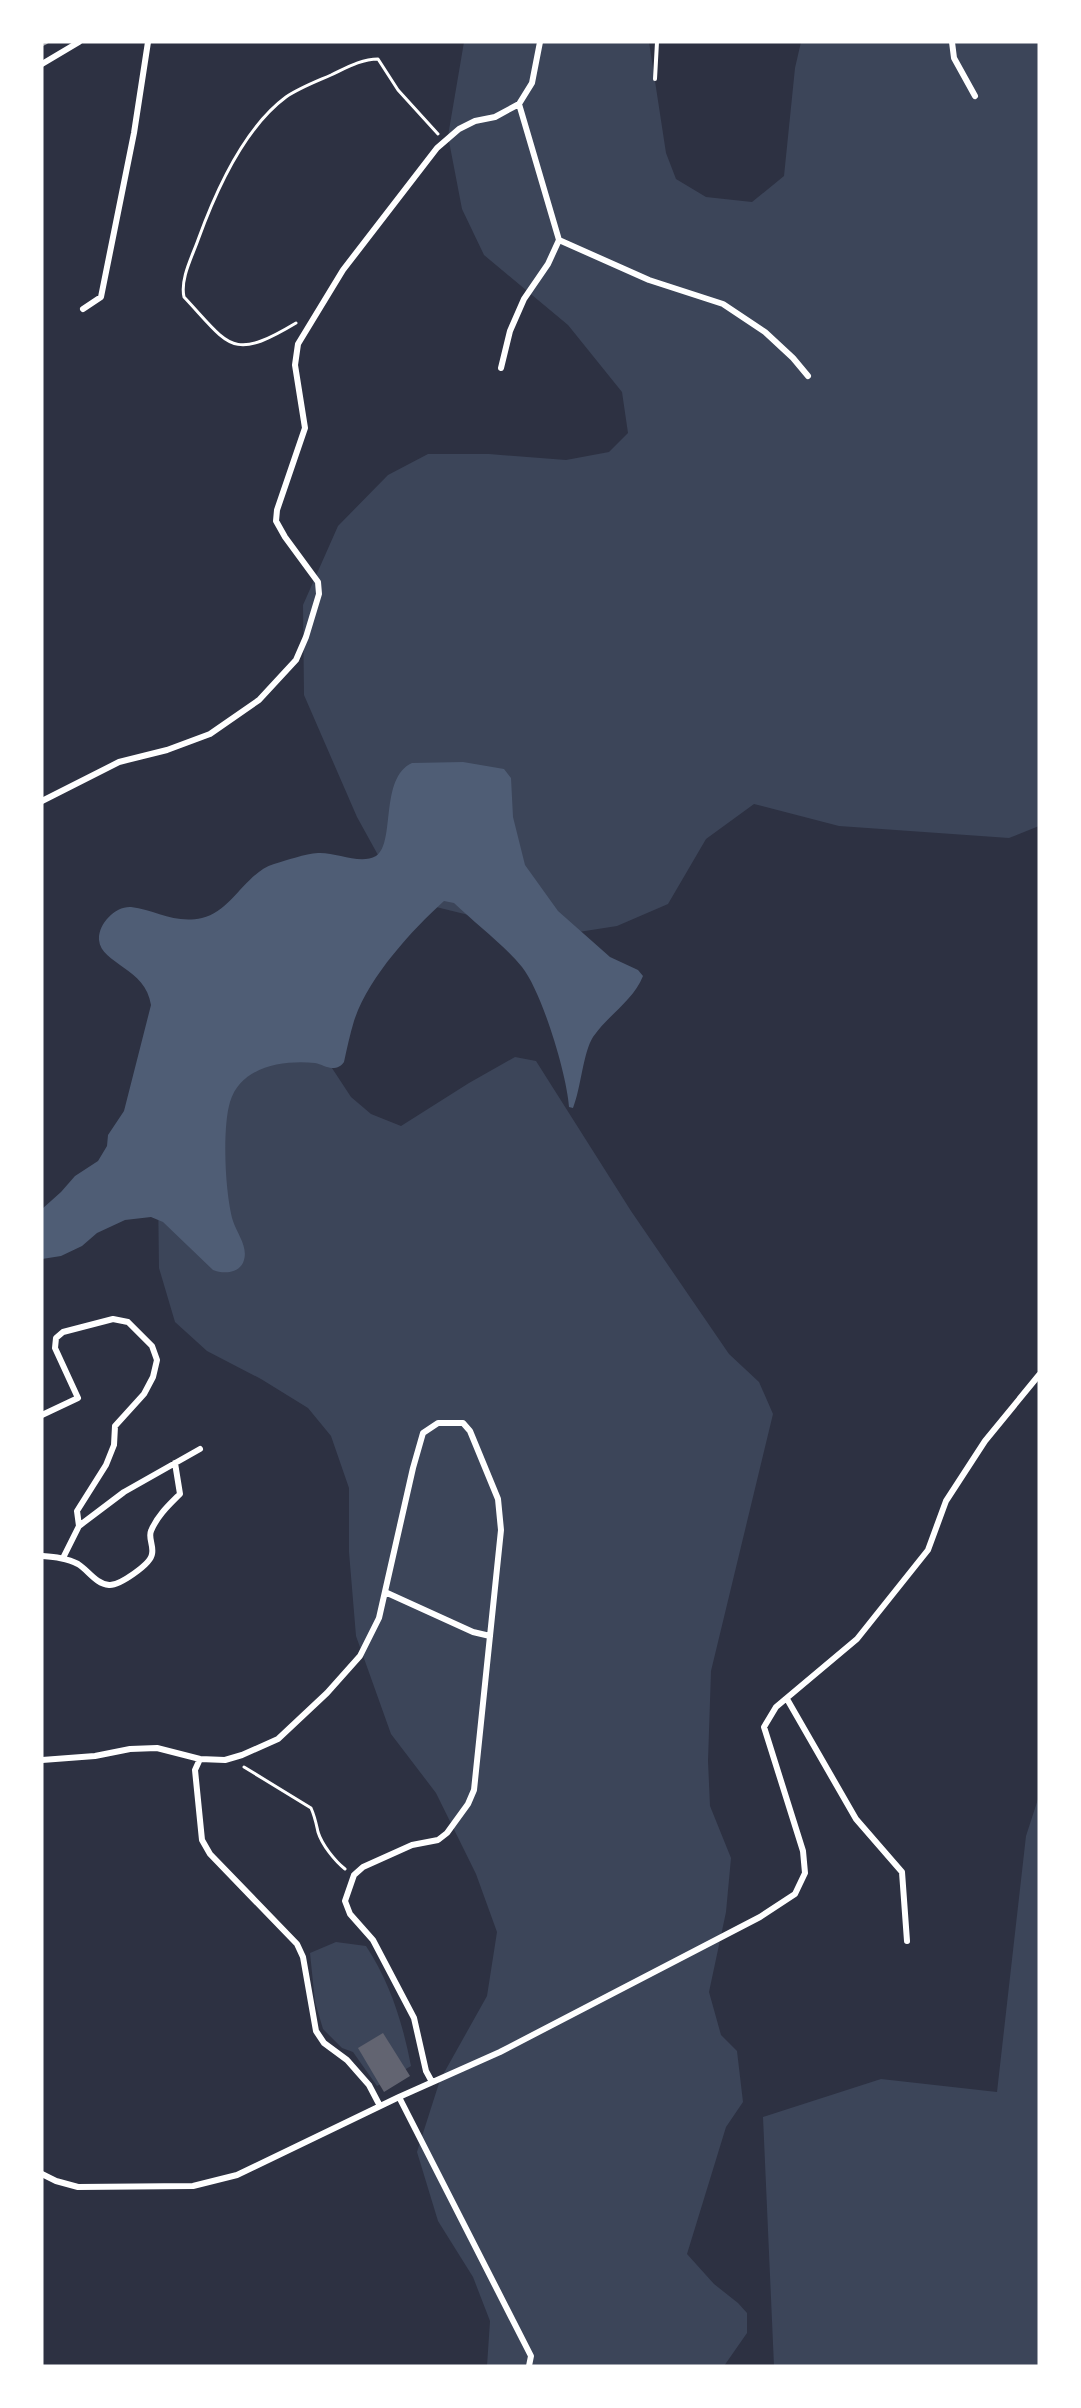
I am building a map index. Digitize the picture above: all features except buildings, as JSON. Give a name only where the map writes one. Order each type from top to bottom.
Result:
[{"type":"street","points":[[42,64],[79,42]]},
{"type":"street","points":[[83,309],[101,297],[134,133],[148,42]]},
{"type":"street","points":[[42,791],[44,800],[119,762],[167,750],[210,734],[259,700],[296,660],[306,637],[319,594],[318,582],[276,521],[277,510],[305,428],[295,365],[298,344],[343,270],[418,169],[459,129],[475,121],[495,117],[519,104],[532,83],[540,42]]},
{"type":"street","points":[[952,42],[954,58],[975,96]]},
{"type":"street","points":[[501,368],[510,331],[524,299],[548,264],[559,240],[519,104]]},
{"type":"street","points":[[559,240],[650,280],[723,304],[765,332],[793,358],[808,376]]},
{"type":"street","points":[[42,1415],[78,1398],[55,1348],[56,1338],[63,1332],[112,1319],[128,1322],[152,1346],[157,1360],[153,1377],[144,1394],[115,1426],[114,1445],[106,1465],[77,1510],[79,1526]]},
{"type":"street","points":[[42,2174],[56,2181],[78,2187],[193,2186],[237,2175],[399,2097],[500,2052],[760,1917],[795,1894],[805,1873],[803,1851],[764,1727],[776,1707],[856,1639],[928,1550],[946,1501],[985,1441],[1039,1375]]},
{"type":"street","points":[[42,1760],[95,1756],[129,1749],[157,1748],[200,1759],[225,1760],[278,1739],[327,1694],[360,1656],[379,1618],[423,1433],[438,1423],[463,1424],[470,1431],[498,1498],[501,1530],[474,1790],[468,1804],[447,1833],[438,1840],[394,1851],[363,1867],[354,1875],[345,1901],[350,1914],[373,1940],[414,2018],[426,2071],[432,2082]]},
{"type":"street","points":[[63,1558],[79,1526],[124,1492],[200,1449]]},
{"type":"street","points":[[42,1556],[63,1558],[79,1564],[98,1581],[108,1585],[119,1583],[148,1562],[153,1554],[150,1534],[156,1521],[180,1494],[175,1463]]},
{"type":"street","points":[[385,1592],[472,1632],[490,1636]]},
{"type":"street","points":[[787,1699],[856,1819],[902,1872],[907,1941]]},
{"type":"street","points":[[200,1759],[195,1770],[202,1840],[210,1854],[297,1944],[303,1957],[316,2031],[324,2043],[347,2060],[369,2085],[380,2106]]},
{"type":"street","points":[[399,2097],[531,2356],[528,2366]]},
{"type":"lane","points":[[655,79],[657,42]]},
{"type":"path","points":[[298,322],[260,342],[236,346],[224,339],[184,297],[182,290],[186,271],[208,214],[229,169],[268,111],[302,88],[366,59],[378,59],[398,90],[445,141]]},
{"type":"path","points":[[236,1757],[239,1764],[311,1808],[316,1817],[319,1834],[337,1863],[354,1875]]},
{"type":"shaded area","points":[[464,42],[649,42],[666,153],[676,179],[706,197],[752,202],[784,176],[795,68],[801,42],[1039,42],[1039,826],[1009,838],[839,826],[754,804],[706,839],[668,904],[617,926],[553,936],[424,904],[389,875],[357,817],[304,695],[303,605],[338,526],[388,475],[428,454],[489,454],[566,460],[609,452],[628,433],[622,392],[568,325],[484,255],[462,209],[448,136]]},
{"type":"shaded area","points":[[463,762],[504,769],[511,778],[513,817],[525,865],[558,911],[610,957],[638,970],[643,976],[633,993],[593,1037],[573,1108],[569,1107],[564,1075],[552,1034],[530,979],[515,959],[454,903],[444,901],[392,956],[369,988],[354,1021],[342,1065],[332,1068],[303,1062],[277,1065],[253,1073],[235,1090],[230,1102],[226,1128],[226,1161],[230,1209],[245,1250],[244,1260],[239,1268],[226,1272],[213,1270],[163,1222],[151,1217],[125,1220],[97,1233],[82,1246],[61,1256],[42,1259],[42,1209],[75,1176],[98,1161],[107,1146],[108,1135],[124,1111],[151,1005],[141,983],[107,955],[102,948],[99,934],[104,922],[119,909],[125,907],[174,918],[202,918],[222,908],[255,875],[274,864],[318,853],[355,859],[376,856],[382,849],[391,796],[395,782],[402,771],[412,763]]},
{"type":"shaded area","points":[[303,1024],[351,1097],[371,1114],[401,1126],[515,1057],[536,1061],[631,1211],[729,1354],[759,1382],[773,1414],[711,1671],[708,1761],[710,1806],[731,1858],[726,1912],[709,1992],[721,2035],[737,2051],[743,2102],[726,2127],[687,2254],[714,2284],[747,2313],[747,2333],[724,2366],[487,2366],[490,2321],[473,2277],[438,2221],[417,2152],[440,2080],[487,1996],[497,1932],[476,1874],[436,1793],[391,1734],[356,1636],[349,1552],[349,1488],[331,1436],[308,1408],[261,1379],[207,1351],[175,1322],[159,1268],[158,1191],[176,1095]]},
{"type":"shaded area","points":[[1039,1796],[1039,2366],[774,2366],[763,2117],[881,2079],[997,2092],[1026,1836]]},
{"type":"shaded area","points":[[336,1942],[366,1946],[389,1989],[400,2019],[411,2066],[377,2086],[353,2052],[342,2048],[323,2029],[315,2002],[310,1953]]},
{"type":"railway","points":[[42,44],[46,42]]}]
